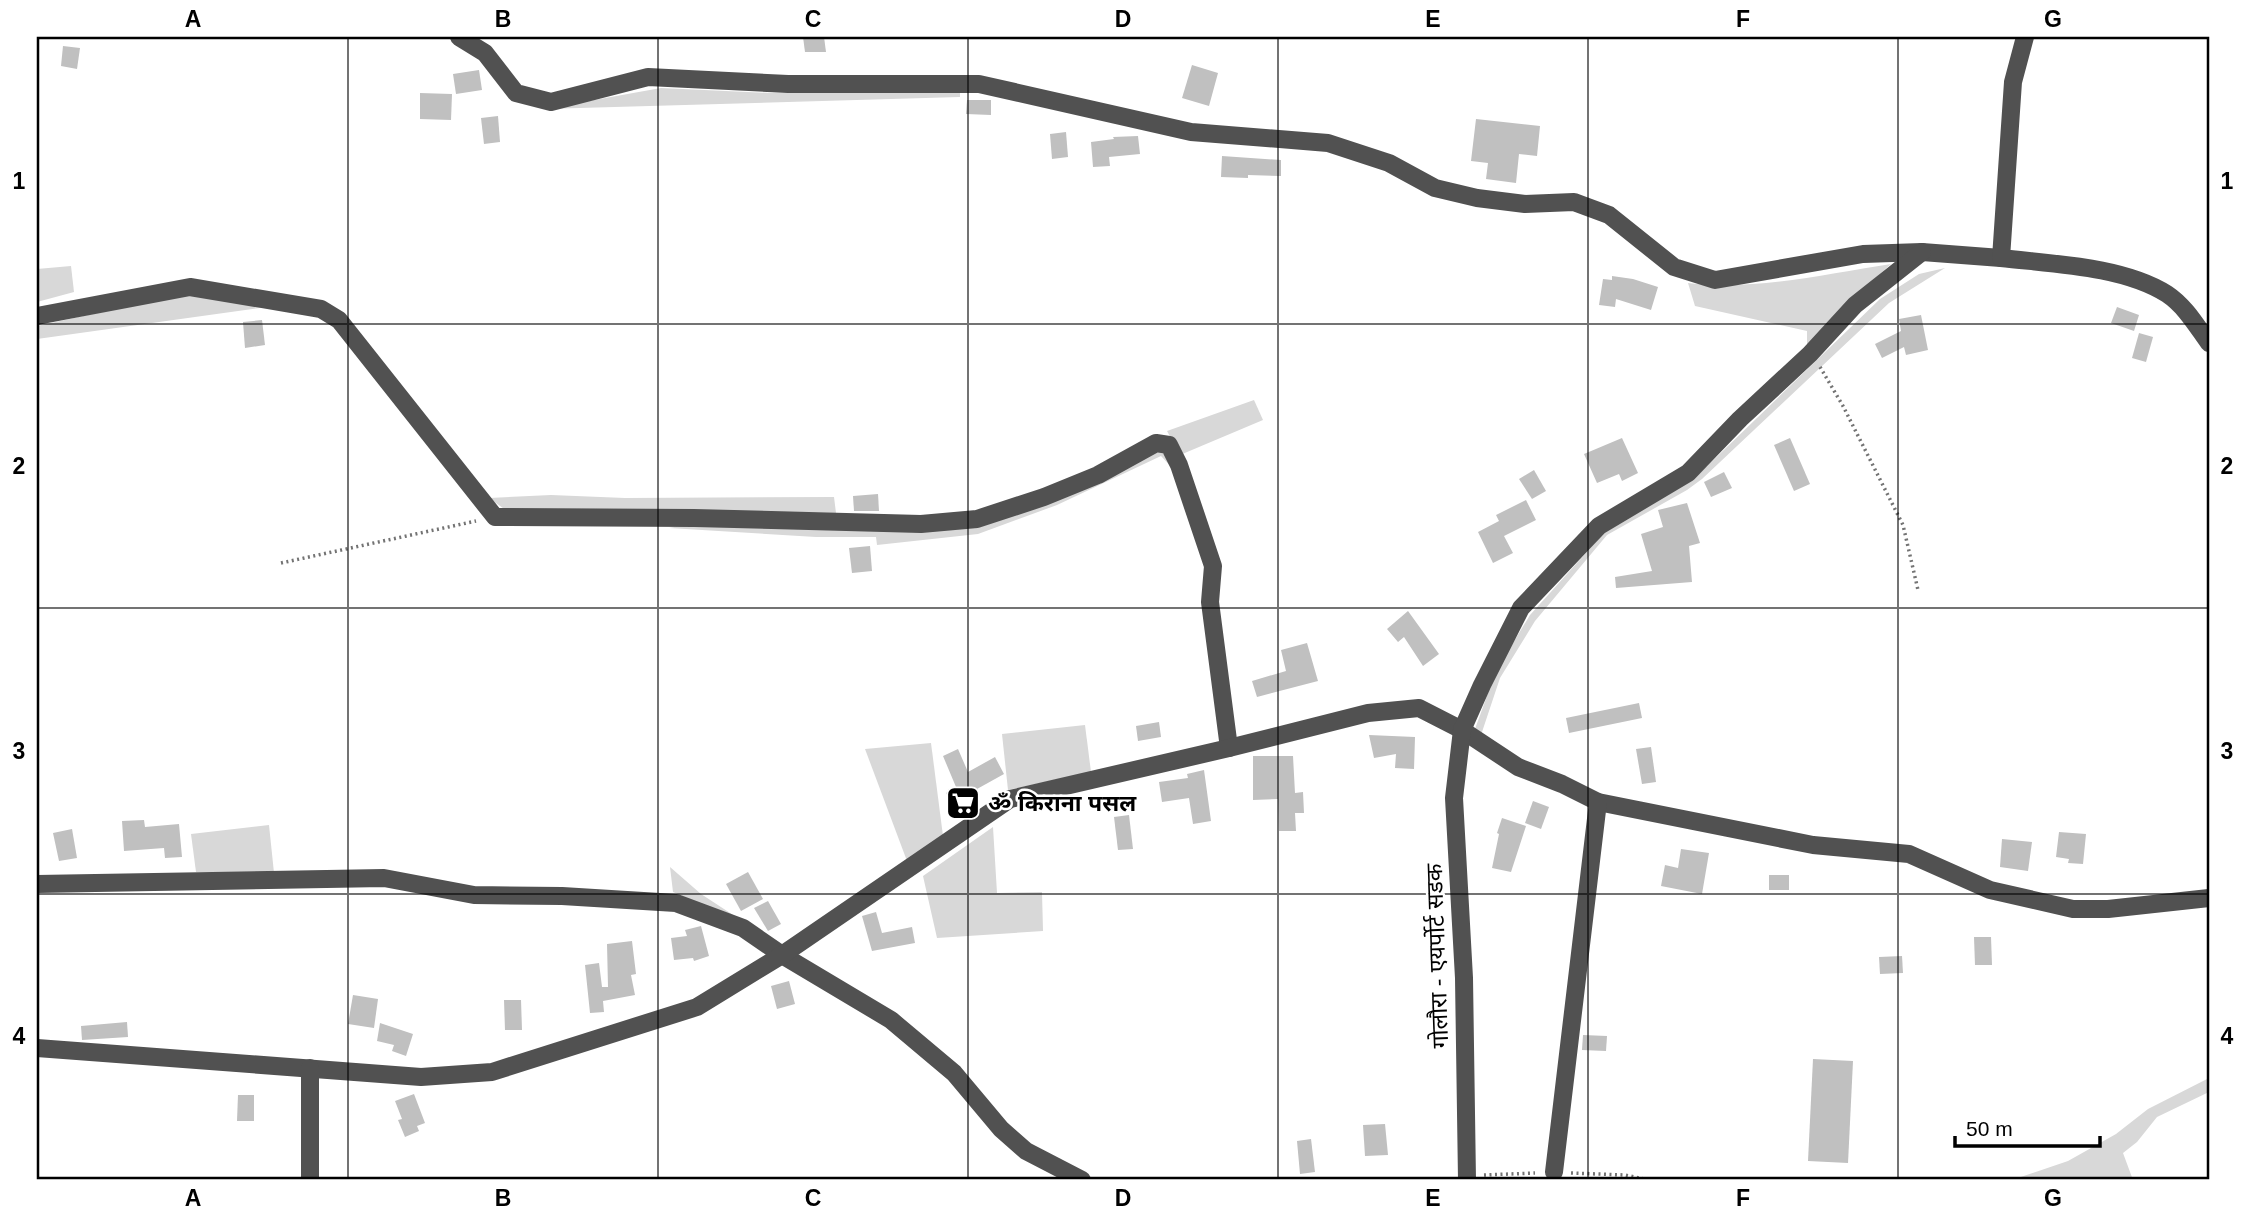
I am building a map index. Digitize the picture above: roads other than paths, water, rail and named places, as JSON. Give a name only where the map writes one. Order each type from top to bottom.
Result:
[{"type":"street","points":[[459,37],[485,53],[516,93],[551,102],[648,77],[788,84],[979,84],[1191,132],[1328,143],[1389,163],[1435,188],[1476,198],[1525,204],[1574,202],[1609,215],[1674,267],[1715,280],[1863,254],[1922,253],[2001,258],[2094,270],[2135,279],[2166,293],[2186,310],[2209,343]]},
{"type":"street","points":[[2001,258],[2013,82],[2025,37]]},
{"type":"street","name":"गोलौरा - एयर्पोर्ट सडक","points":[[1467,1180],[1464,978],[1454,798],[1462,730],[1482,685],[1521,608],[1599,526],[1688,472],[1810,354],[1855,305],[1922,253]]},
{"type":"street","points":[[37,316],[190,287],[321,309],[339,320],[495,517],[921,524],[978,519],[1098,475],[1156,443],[1168,445],[1180,465],[1213,566],[1210,602],[1229,748]]},
{"type":"street","points":[[37,1048],[421,1077],[492,1072],[697,1007],[782,954],[1010,799],[1368,713],[1419,708],[1462,730],[1518,767],[1598,802],[1813,845],[1909,854],[1990,890],[2073,909],[2108,909],[2209,898]]},
{"type":"street","points":[[1555,1172],[1598,802]]},
{"type":"street","points":[[37,884],[384,878],[474,895],[562,896],[676,903],[743,928],[891,1020],[954,1073],[1001,1129],[1026,1151],[1082,1180]]},
{"type":"street","points":[[310,1068],[310,1180]]},
{"type":"place","name":"ॐ किराना पसल","points":[[963,803]]}]
